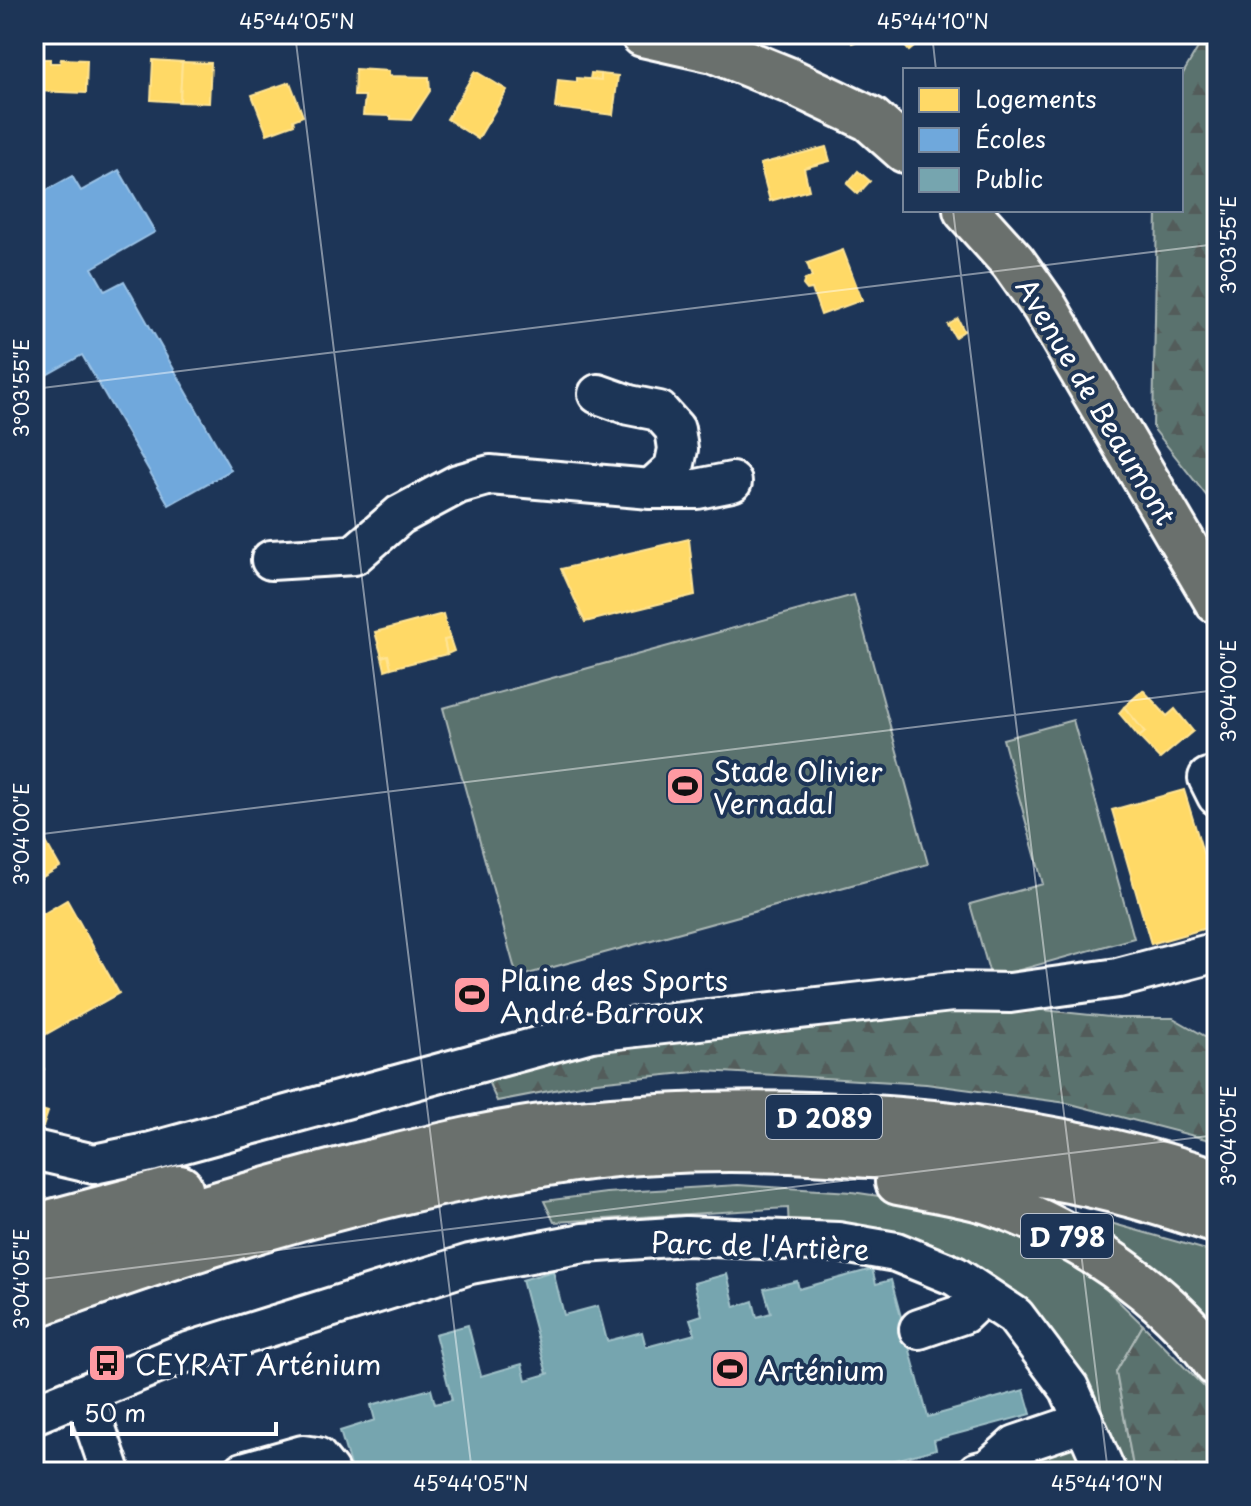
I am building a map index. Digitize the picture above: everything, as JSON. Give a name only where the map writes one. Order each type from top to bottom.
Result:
[{"type":"main road","points":[[643,34],[714,50],[788,80],[870,119],[903,148]]},
{"type":"main road","name":"Avenue de Beaumont","points":[[968,212],[1013,262],[1044,306],[1217,601]]},
{"type":"main road","name":"D 2089","points":[[34,1267],[289,1184],[447,1144],[566,1124],[781,1114],[911,1122],[1036,1135],[1210,1178]]},
{"type":"main road","points":[[34,1227],[416,1128],[447,1144]]},
{"type":"main road","name":"D 2089","points":[[34,1305],[261,1228],[397,1192],[574,1159],[649,1151],[768,1149],[915,1157],[1055,1177],[1217,1221]]},
{"type":"main road","name":"D 798","points":[[574,1159],[603,1180],[699,1172],[877,1177],[989,1201],[1076,1240],[1147,1291],[1206,1349],[1217,1364]]},
{"type":"street","points":[[598,394],[659,411],[675,429],[678,449],[674,468],[651,489]]},
{"type":"street","points":[[271,560],[354,555],[400,515],[458,484],[490,475],[651,489],[697,489],[732,482]]},
{"type":"street","points":[[34,1150],[94,1164],[109,1161],[591,1032],[952,992],[1010,993],[1118,978],[1217,952]]},
{"type":"street","name":"Parc de l'Artière","points":[[34,1414],[179,1355],[470,1264],[584,1243],[686,1236],[838,1242],[896,1252],[955,1276],[1015,1316],[1069,1388],[1106,1472]]},
{"type":"street","points":[[919,1329],[963,1314],[983,1295]]},
{"type":"street","points":[[84,1394],[111,1472]]},
{"type":"street","points":[[977,1472],[989,1469],[1016,1445],[1084,1422]]},
{"type":"street","points":[[243,1472],[303,1455],[317,1457],[329,1472]]},
{"type":"green space","points":[[1206,34],[1217,34],[1217,509],[1153,428],[1157,212],[1183,212],[1183,74]]},
{"type":"green space","name":"Stade Olivier Vernadal","points":[[854,595],[928,864],[517,977],[443,708]]},
{"type":"green space","points":[[1073,720],[1134,938],[991,978],[970,904],[1043,884],[1003,739]]},
{"type":"green space","points":[[966,1002],[1119,1018],[1173,1018],[1217,1043],[1217,1142],[1067,1103],[926,1084],[705,1071],[596,1082],[497,1101],[486,1077],[612,1049]]},
{"type":"green space","points":[[738,1185],[852,1192],[966,1209],[1078,1262],[1143,1325],[1116,1372],[1134,1472],[1044,1472],[1038,1454],[1078,1447],[1008,1295],[789,1231],[788,1208],[554,1222],[544,1201],[606,1193]]},
{"type":"green space","points":[[1075,1213],[1217,1253],[1217,1338],[1073,1224]]},
{"type":"green space","points":[[1143,1325],[1210,1393],[1217,1404],[1217,1472],[1134,1472],[1116,1372]]},
{"type":"building: Logements","points":[[849,34],[875,34],[876,35],[852,43]]},
{"type":"building: Logements","points":[[895,34],[930,34],[909,51]]},
{"type":"building: Logements","points":[[35,59],[50,59],[50,63],[60,63],[61,59],[87,60],[86,93],[35,91]]},
{"type":"building: Logements","points":[[153,60],[182,62],[180,102],[151,100]]},
{"type":"building: Logements","points":[[182,62],[211,63],[209,103],[180,102]]},
{"type":"building: Logements","points":[[355,69],[389,71],[389,76],[429,77],[430,91],[411,120],[363,115],[365,96],[354,96]]},
{"type":"building: Logements","points":[[475,71],[507,90],[478,139],[447,119]]},
{"type":"building: Logements","points":[[591,73],[601,74],[601,80],[590,79]]},
{"type":"building: Logements","points":[[601,74],[618,76],[613,115],[555,108],[558,80],[601,80]]},
{"type":"building: Logements","points":[[290,82],[303,116],[293,120],[294,124],[267,134],[252,95]]},
{"type":"building: Logements","points":[[826,147],[830,161],[804,168],[809,190],[770,201],[760,164]]},
{"type":"building: Logements","points":[[858,171],[870,181],[858,194],[847,184]]},
{"type":"building: Logements","points":[[843,250],[862,300],[821,315],[812,289],[807,290],[803,285],[805,279],[812,277],[807,263]]},
{"type":"building: Logements","points":[[958,319],[964,331],[955,337],[948,325]]},
{"type":"building: Logements","points":[[689,539],[695,595],[585,622],[561,569]]},
{"type":"building: Logements","points":[[443,614],[450,639],[444,640],[447,654],[391,668],[388,655],[382,657],[375,632]]},
{"type":"building: Logements","points":[[450,639],[454,651],[447,654],[444,640]]},
{"type":"building: Logements","points":[[388,655],[391,668],[385,670],[382,657]]},
{"type":"building: Logements","points":[[1143,690],[1167,716],[1175,709],[1193,731],[1160,759],[1139,737],[1145,732],[1124,707]]},
{"type":"building: Logements","points":[[1124,707],[1145,732],[1139,737],[1119,713]]},
{"type":"building: Logements","points":[[1184,790],[1206,862],[1217,862],[1217,887],[1212,889],[1217,907],[1217,925],[1151,944],[1112,810]]},
{"type":"building: Logements","points":[[34,821],[60,867],[34,882]]},
{"type":"building: Logements","points":[[34,899],[43,914],[67,900],[119,993],[34,1041]]},
{"type":"building: Logements","points":[[34,1051],[44,1069],[34,1074]]},
{"type":"building: Logements","points":[[35,1108],[48,1112],[43,1127],[34,1124]]},
{"type":"building: Écoles","points":[[119,170],[155,232],[92,268],[105,291],[124,281],[231,470],[169,505],[82,355],[34,382],[34,197],[72,176],[81,191]]},
{"type":"building: Public","name":"Arténium","points":[[872,1269],[876,1284],[891,1280],[928,1417],[1024,1390],[1031,1414],[934,1440],[936,1449],[866,1468],[867,1472],[352,1472],[340,1431],[375,1420],[371,1405],[431,1389],[435,1404],[452,1400],[435,1334],[468,1325],[481,1376],[522,1364],[526,1380],[547,1374],[522,1280],[553,1271],[564,1315],[598,1306],[607,1341],[642,1332],[646,1347],[695,1334],[690,1319],[702,1315],[694,1283],[727,1274],[735,1307],[753,1301],[757,1317],[771,1313],[764,1289],[797,1281],[799,1289]]},
{"type":"place","name":"Stade Olivier Vernadal","points":[[685,786]]},
{"type":"place","name":"Plaine des Sports André Barroux","points":[[472,995]]},
{"type":"place","name":"CEYRAT Arténium","points":[[107,1363]]},
{"type":"place","name":"Arténium","points":[[730,1369]]}]
